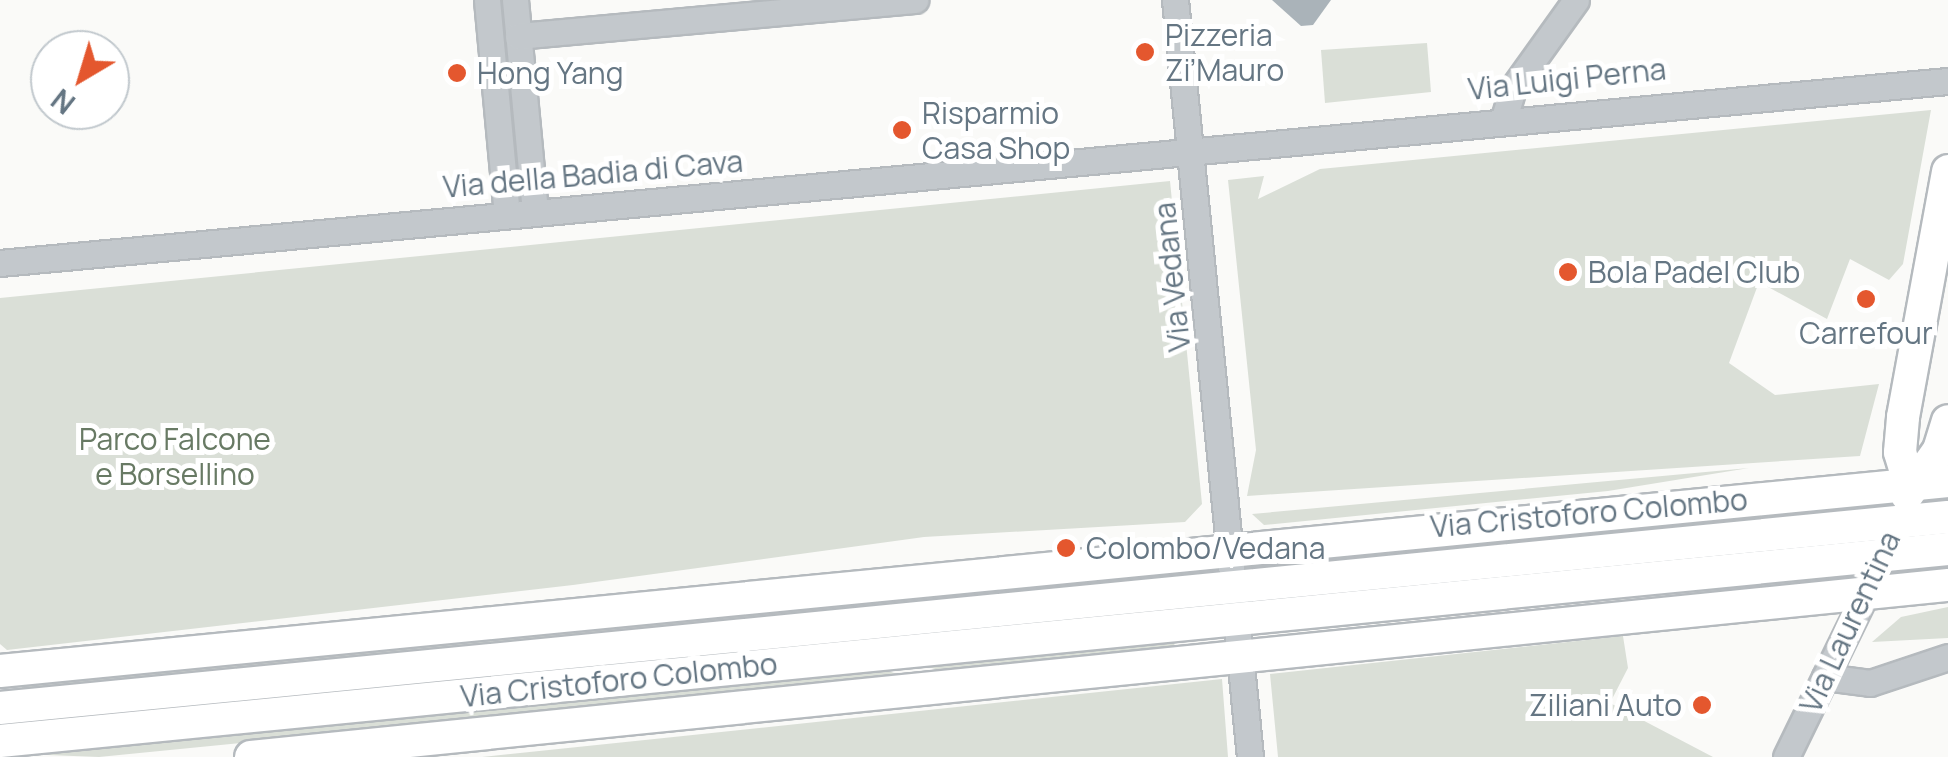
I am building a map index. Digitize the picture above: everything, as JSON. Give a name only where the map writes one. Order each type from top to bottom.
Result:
[{"type":"main road","name":"Via Laurentina","points":[[1910,486],[1900,444],[1948,170]]},
{"type":"main road","name":"Via Laurentina","points":[[1867,591],[1910,486],[1939,450],[1948,420]]},
{"type":"main road","name":"Via Cristoforo Colombo","points":[[0,671],[1404,530],[1948,481]]},
{"type":"main road","points":[[1597,550],[1679,504]]},
{"type":"main road","name":"Via Cristoforo Colombo","points":[[0,708],[1948,517]]},
{"type":"main road","points":[[1404,530],[1483,562]]},
{"type":"main road","name":"Via Cristoforo Colombo","points":[[0,741],[1948,549]]},
{"type":"main road","points":[[849,624],[948,578]]},
{"type":"main road","points":[[1606,582],[1677,613]]},
{"type":"main road","name":"Via Cristoforo Colombo","points":[[252,757],[1948,585]]},
{"type":"main road","points":[[1414,637],[1477,596]]},
{"type":"main road","points":[[875,655],[945,686]]},
{"type":"street","points":[[487,0],[508,214]]},
{"type":"street","points":[[515,0],[535,212]]},
{"type":"street","points":[[518,36],[775,7],[915,0]]},
{"type":"street","name":"Via Vedana","points":[[1175,0],[1231,549]]},
{"type":"street","points":[[1504,118],[1513,88],[1576,0]]},
{"type":"street","name":"Via Luigi Perna","points":[[1192,151],[1504,118],[1948,81]]},
{"type":"street","name":"Via della Badia di Cava","points":[[0,263],[1192,151]]},
{"type":"street","points":[[505,175],[532,172]]},
{"type":"street","points":[[1231,549],[1250,757]]},
{"type":"street","name":"Via Laurentina","points":[[1786,757],[1867,591]]},
{"type":"street","points":[[1825,677],[1870,683],[1948,658]]},
{"type":"green space","points":[[1427,43],[1431,92],[1325,103],[1321,50]]},
{"type":"green space","name":"Bola Padel Club","points":[[1931,110],[1903,264],[1889,280],[1850,259],[1827,319],[1759,282],[1729,363],[1775,395],[1879,384],[1860,456],[1247,496],[1256,450],[1228,180],[1264,176],[1258,199],[1320,169]]},
{"type":"green space","name":"Parco Falcone e Borsellino","points":[[1170,181],[1202,504],[1185,522],[924,537],[573,585],[7,650],[0,644],[0,298]]},
{"type":"green space","points":[[1749,468],[1608,491],[1264,525],[1252,514]]},
{"type":"green space","points":[[902,592],[874,606],[22,691],[22,679]]},
{"type":"green space","points":[[1948,607],[1948,638],[1872,642],[1901,617]]},
{"type":"green space","points":[[1623,636],[1628,668],[1610,703],[1713,757],[1278,757],[1270,674]]},
{"type":"green space","points":[[1174,641],[1175,651],[950,673],[921,665]]},
{"type":"green space","points":[[882,669],[906,677],[99,757],[22,754]]},
{"type":"green space","points":[[1222,679],[1228,757],[482,757],[664,738]]},
{"type":"building","points":[[1272,0],[1331,0],[1313,25],[1301,26]]},
{"type":"place","name":"Pizzeria Zi’Mauro","points":[[1145,52]]},
{"type":"place","name":"Hong Yang","points":[[457,73]]},
{"type":"place","name":"Risparmio Casa Shop","points":[[902,130]]},
{"type":"place","name":"Bola Padel Club","points":[[1568,272]]},
{"type":"place","name":"Carrefour","points":[[1866,299]]},
{"type":"place","name":"Colombo/Vedana","points":[[1066,548]]},
{"type":"place","name":"Ziliani Auto","points":[[1702,705]]}]
